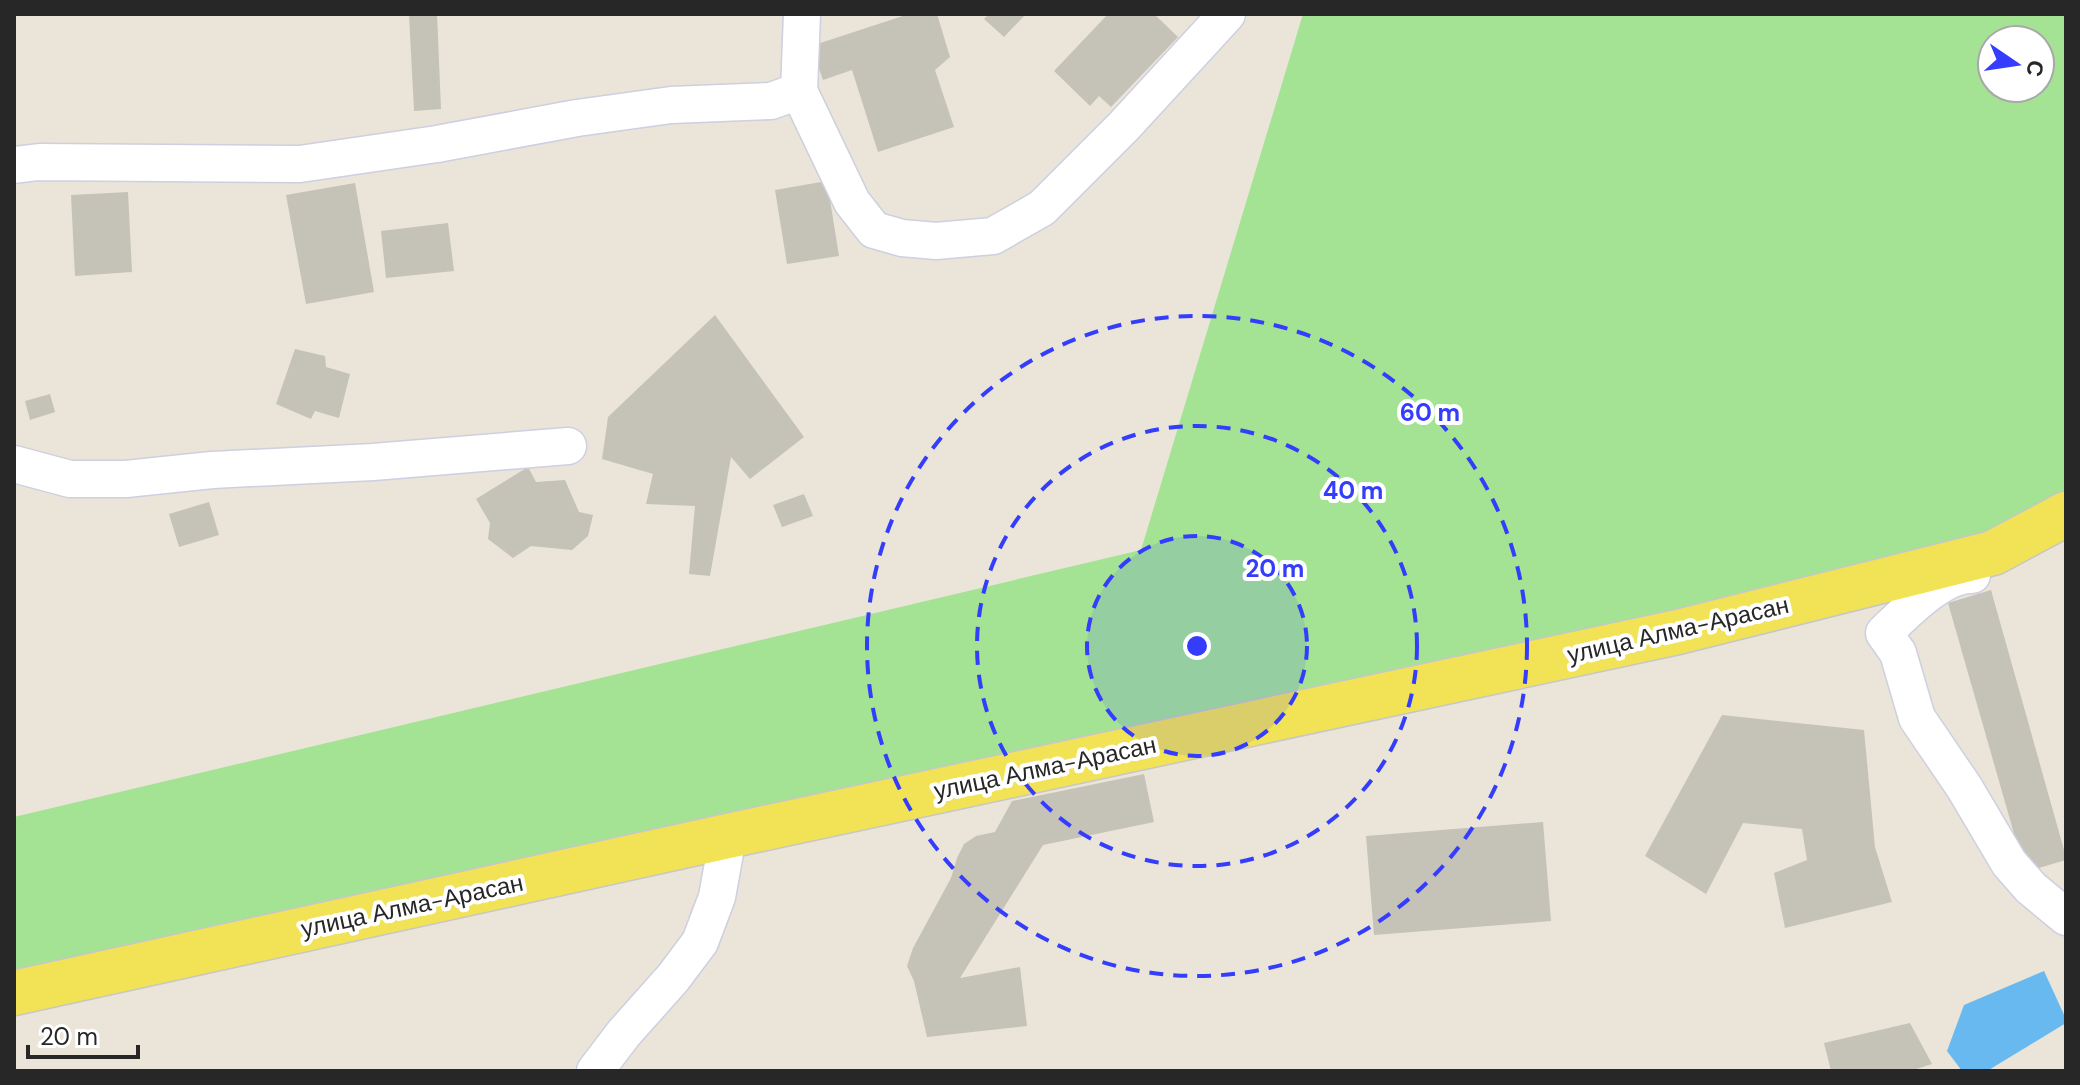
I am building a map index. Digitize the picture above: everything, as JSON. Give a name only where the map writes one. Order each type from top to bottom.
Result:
[{"type":"main road","name":"улица Алма-Арасан","points":[[14,993],[1678,632],[1993,553],[2066,514]]},
{"type":"lane","points":[[802,14],[799,91],[852,202],[874,230],[902,238],[936,241],[993,236],[1042,208],[1124,126],[1227,14]]},
{"type":"lane","points":[[14,165],[39,162],[300,164],[671,105],[771,101],[799,91]]},
{"type":"lane","points":[[14,464],[70,479],[126,479],[212,470],[373,462],[568,446]]},
{"type":"lane","points":[[1993,553],[1996,570],[1988,576],[1964,575],[1927,593],[1884,633],[1898,653],[1917,718],[1964,787],[2009,863],[2031,888],[2066,917]]},
{"type":"lane","points":[[595,1071],[700,942],[717,897],[728,836]]},
{"type":"green space","points":[[1303,14],[2066,14],[2066,514],[1993,553],[14,993],[14,817],[1141,550]]},
{"type":"water","points":[[2044,971],[2066,1023],[1987,1071],[1962,1071],[1947,1051],[1964,1005]]},
{"type":"building","points":[[409,14],[437,14],[441,109],[414,111]]},
{"type":"building","points":[[909,14],[937,14],[950,57],[935,70],[954,127],[878,152],[852,70],[823,80],[811,46]]},
{"type":"building","points":[[989,14],[1026,14],[1004,37],[984,19]]},
{"type":"building","points":[[1108,14],[1154,14],[1178,37],[1111,107],[1099,96],[1090,106],[1054,71]]},
{"type":"building","points":[[827,181],[839,256],[787,264],[775,190]]},
{"type":"building","points":[[355,183],[374,292],[306,304],[286,195]]},
{"type":"building","points":[[128,192],[132,272],[75,276],[71,195]]},
{"type":"building","points":[[448,223],[454,271],[386,278],[381,231]]},
{"type":"building","points":[[715,315],[804,437],[750,479],[731,457],[710,576],[689,574],[695,506],[646,504],[653,474],[602,459],[608,417]]},
{"type":"building","points":[[295,349],[325,356],[326,367],[350,374],[339,418],[315,411],[311,419],[276,404]]},
{"type":"building","points":[[50,394],[55,412],[30,420],[25,401]]},
{"type":"building","points":[[528,467],[536,482],[565,480],[579,512],[593,515],[588,536],[572,550],[531,546],[513,558],[488,539],[490,523],[476,499]]},
{"type":"building","points":[[804,494],[813,516],[782,527],[773,505]]},
{"type":"building","points":[[209,502],[219,535],[179,547],[169,514]]},
{"type":"building","points":[[1991,590],[2066,857],[2066,860],[2025,872],[1948,603]]},
{"type":"building","points":[[1722,715],[1864,730],[1875,847],[1892,902],[1785,928],[1774,873],[1807,860],[1802,829],[1743,823],[1706,894],[1645,856]]},
{"type":"building","points":[[1144,774],[1154,822],[1043,845],[960,978],[1020,967],[1027,1026],[927,1037],[914,981],[907,966],[913,948],[951,878],[964,844],[976,836],[995,832],[1012,801]]},
{"type":"building","points":[[1543,822],[1551,921],[1374,935],[1366,836]]},
{"type":"building","points":[[1910,1023],[1932,1064],[1910,1071],[1831,1071],[1824,1043]]}]
